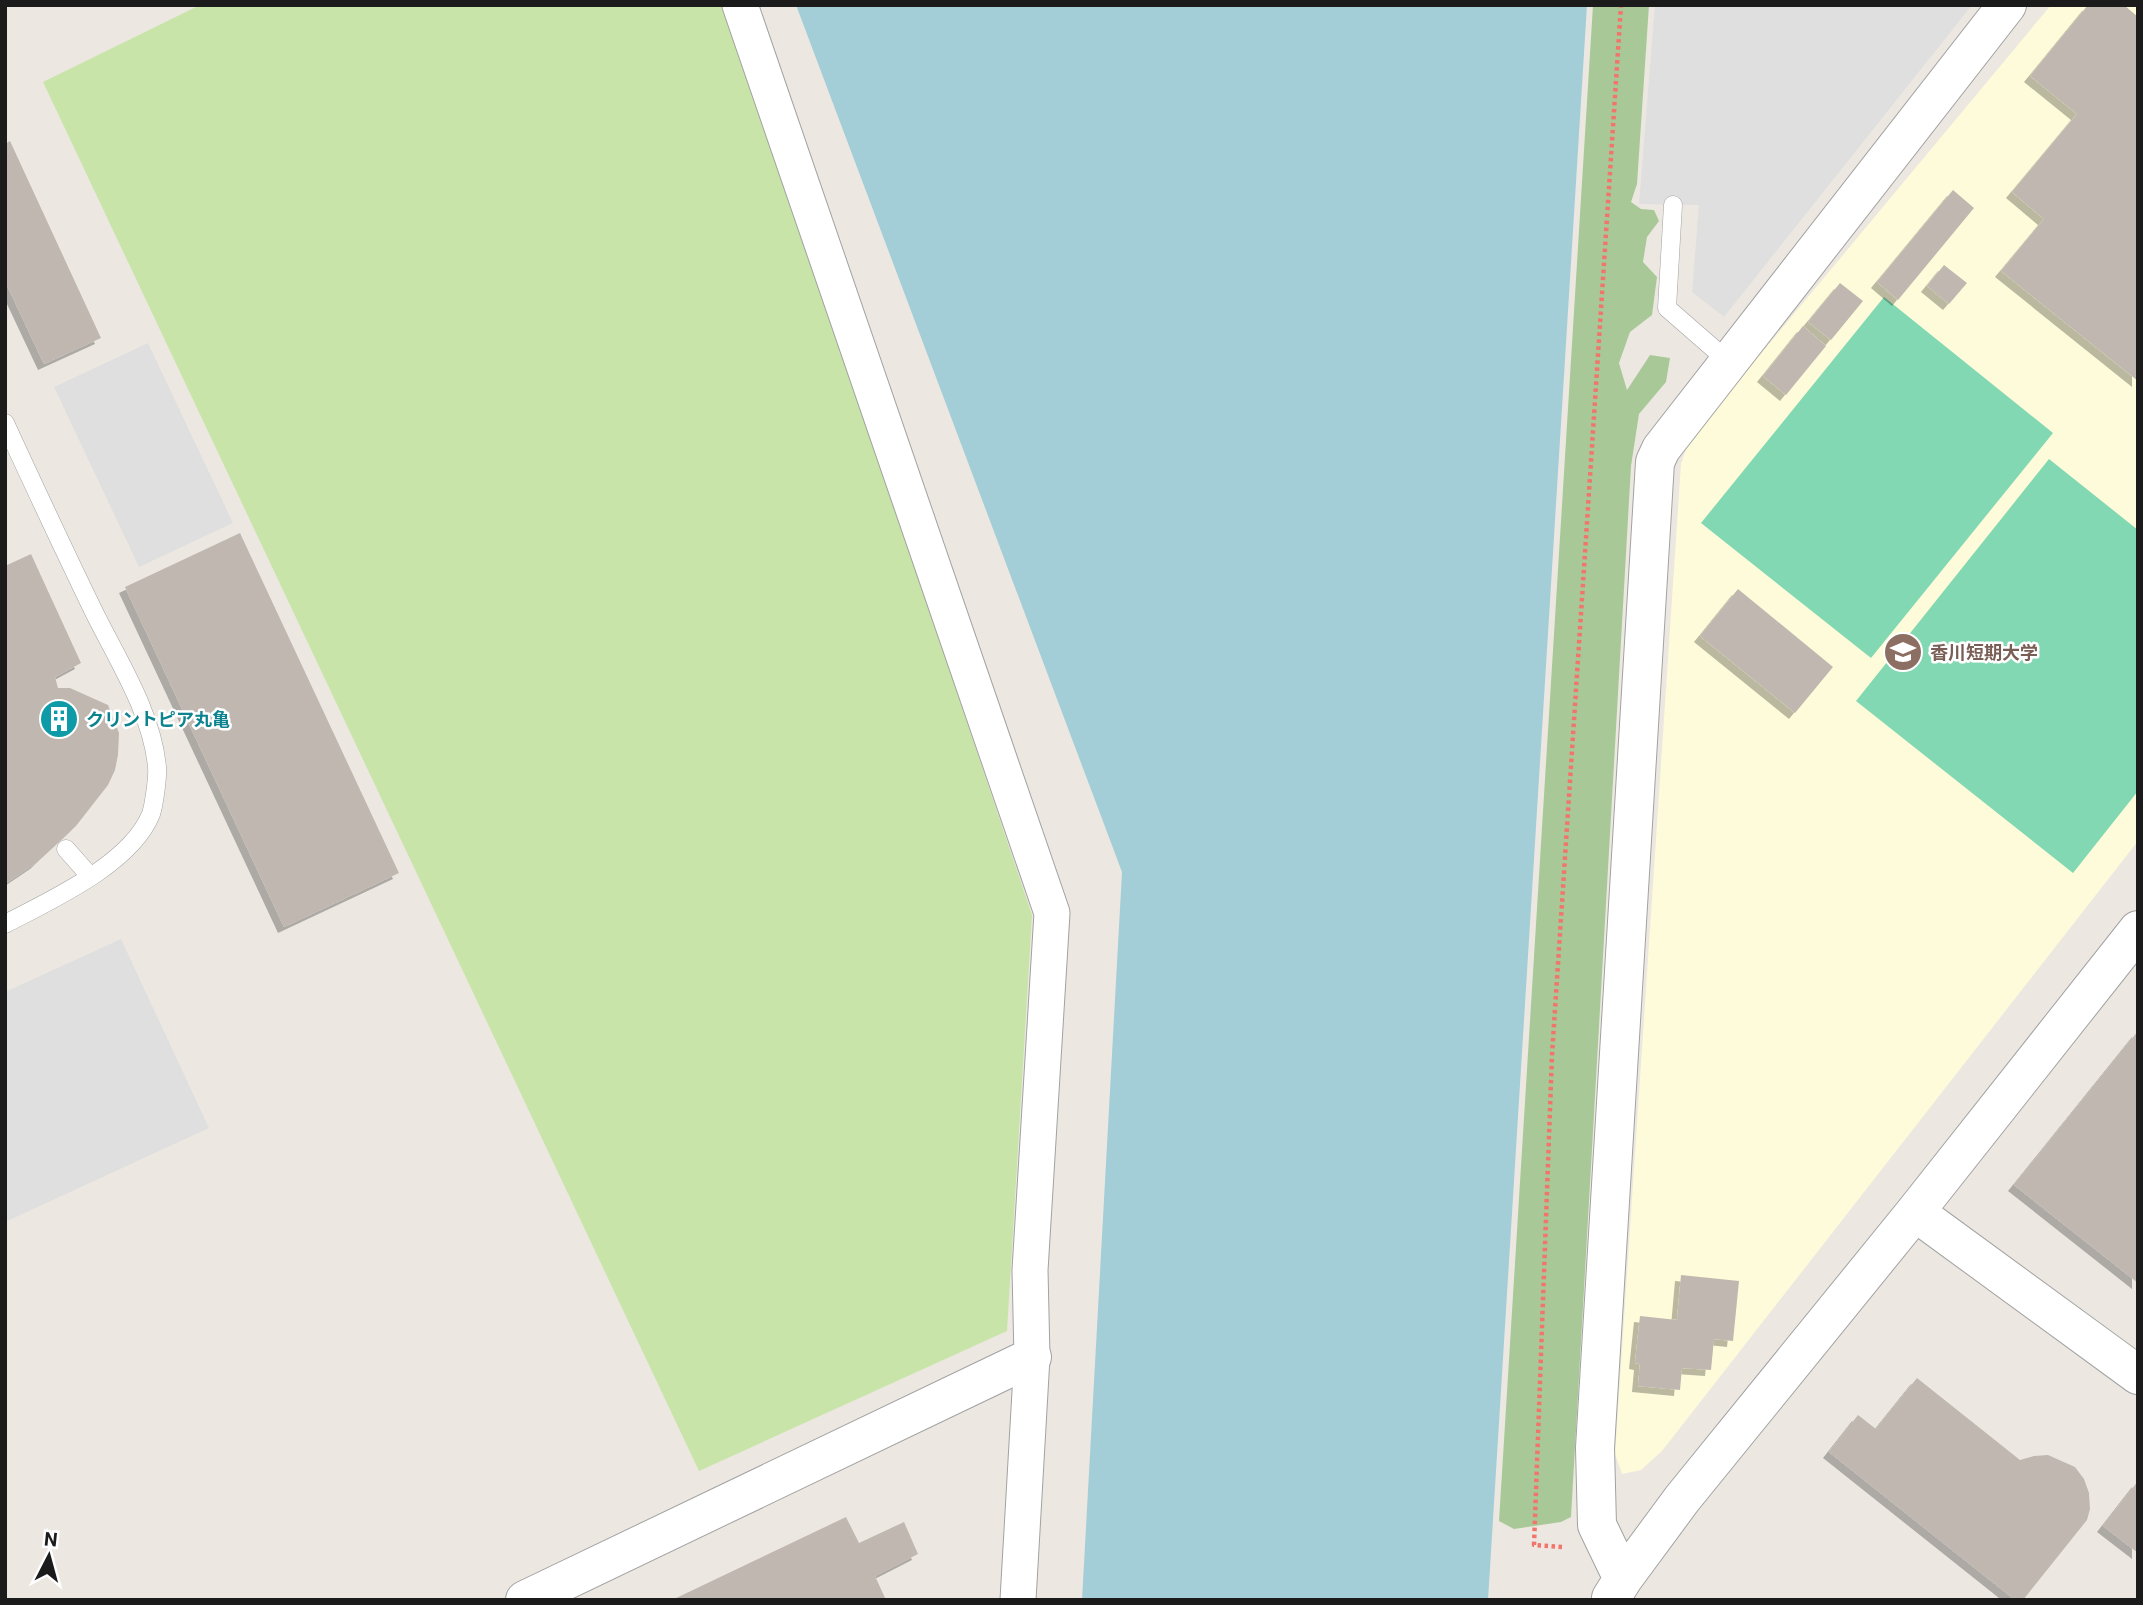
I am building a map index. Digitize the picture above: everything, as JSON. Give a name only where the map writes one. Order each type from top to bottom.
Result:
[{"type":"street","points":[[740,5],[1052,913],[1030,1270],[1032,1357],[1018,1600]]},
{"type":"street","points":[[1617,1589],[1597,1525],[1595,1448],[1655,462],[1661,449],[2007,5]]},
{"type":"street","points":[[1617,1589],[1682,1499],[1915,1212],[2138,930]]},
{"type":"street","points":[[1915,1212],[2138,1375]]},
{"type":"street","points":[[525,1600],[1032,1357]]},
{"type":"lane","points":[[1673,205],[1667,308],[1729,362]]},
{"type":"lane","points":[[5,423],[67,558],[133,691],[150,732],[158,769],[151,814],[126,852],[71,890],[5,924]]},
{"type":"lane","points":[[66,849],[90,876]]},
{"type":"path","points":[[1562,1547],[1534,1545],[1552,1055],[1621,5]]},
{"type":"shaded area","points":[[1655,5],[1972,5],[1724,317],[1692,292],[1699,205],[1639,204]]},
{"type":"shaded area","name":"香川短期大学","points":[[2051,5],[2138,5],[2138,841],[1662,1451],[1641,1470],[1622,1474],[1615,1454],[1681,464],[1689,440]]},
{"type":"shaded area","points":[[148,343],[233,523],[139,567],[54,387]]},
{"type":"shaded area","points":[[121,939],[209,1128],[5,1222],[5,992]]},
{"type":"green space","points":[[200,5],[725,5],[1032,915],[1007,1331],[699,1471],[43,82]]},
{"type":"green space","points":[[1593,5],[1649,5],[1637,184],[1631,202],[1641,209],[1654,210],[1659,221],[1647,237],[1643,262],[1657,277],[1652,315],[1630,332],[1619,363],[1627,390],[1650,355],[1670,358],[1666,382],[1639,414],[1631,466],[1571,1517],[1561,1522],[1514,1529],[1499,1521]]},
{"type":"green space","points":[[1884,297],[2053,433],[1871,658],[1701,523]]},
{"type":"green space","points":[[2049,459],[2138,530],[2138,791],[2073,873],[1856,701]]},
{"type":"water","points":[[796,5],[1587,5],[1488,1600],[1082,1600],[1122,872]]},
{"type":"building","points":[[2088,5],[2124,5],[2138,17],[2138,381],[2001,271],[2044,219],[2012,192],[2077,114],[2030,76]]},
{"type":"building","points":[[10,141],[101,338],[44,364],[5,281],[5,144]]},
{"type":"building","points":[[1953,190],[1974,208],[1898,300],[1877,282]]},
{"type":"building","points":[[1944,265],[1967,283],[1949,304],[1927,286]]},
{"type":"building","points":[[1840,283],[1863,301],[1831,340],[1808,322]]},
{"type":"building","points":[[1803,326],[1826,346],[1786,395],[1763,376]]},
{"type":"building","points":[[240,533],[399,873],[284,927],[125,587]]},
{"type":"building","name":"クリントピア丸亀","points":[[31,554],[81,663],[55,677],[58,688],[70,688],[108,705],[119,733],[118,755],[108,785],[76,826],[36,863],[5,884],[5,566]]},
{"type":"building","points":[[1738,589],[1833,667],[1795,713],[1700,636]]},
{"type":"building","points":[[2138,1031],[2138,1283],[2014,1185]]},
{"type":"building","points":[[1681,1275],[1739,1281],[1733,1341],[1714,1339],[1711,1370],[1682,1368],[1680,1390],[1638,1386],[1640,1364],[1635,1363],[1640,1316],[1677,1320]]},
{"type":"building","points":[[1917,1378],[2020,1460],[2048,1455],[2075,1467],[2084,1479],[2089,1493],[2090,1509],[2087,1520],[2023,1600],[2015,1600],[1829,1452],[1858,1415],[1876,1429]]},
{"type":"building","points":[[2138,1481],[2138,1553],[2103,1526]]},
{"type":"building","points":[[846,1517],[859,1543],[904,1522],[918,1554],[875,1576],[886,1600],[672,1600]]},
{"type":"place","name":"香川短期大学","points":[[1903,652]]},
{"type":"place","name":"クリントピア丸亀","points":[[59,719]]}]
